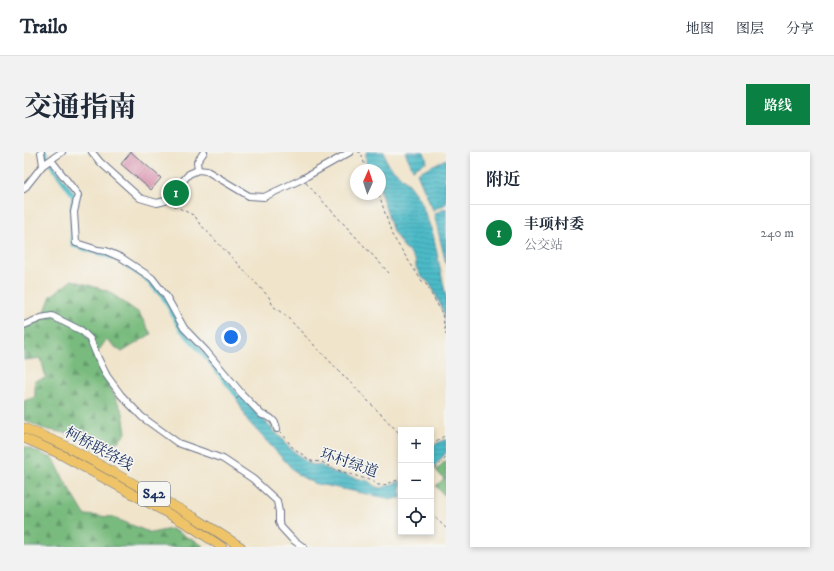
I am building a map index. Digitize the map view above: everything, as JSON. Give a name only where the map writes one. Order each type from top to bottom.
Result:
[{"type":"highway","name":"柯桥联络线","points":[[24,428],[64,445],[194,517],[241,547]]},
{"type":"highway","name":"柯桥联络线","points":[[24,438],[60,454],[189,525],[222,547]]},
{"type":"street","points":[[41,152],[43,165]]},
{"type":"street","points":[[24,189],[43,165],[62,152]]},
{"type":"street","points":[[92,152],[100,162],[140,198],[157,203],[165,201],[189,174],[198,170],[207,171],[249,196],[264,197],[302,179],[350,152]]},
{"type":"street","points":[[198,170],[197,162],[204,152]]},
{"type":"street","points":[[51,160],[78,195],[74,212],[76,243],[106,251],[132,268],[152,278],[166,296],[184,328],[204,353],[262,415],[268,416],[277,424],[277,429]]},
{"type":"street","points":[[24,325],[41,318],[52,316],[82,331],[90,339],[107,376],[121,395],[142,416],[178,443],[223,459],[253,479],[277,501],[281,528],[292,540],[303,547]]},
{"type":"path","points":[[358,152],[361,152],[364,164]]},
{"type":"path","points":[[302,179],[389,273]]},
{"type":"path","points":[[381,200],[392,236],[421,280],[426,284],[442,313],[446,335]]},
{"type":"path","points":[[165,201],[195,216],[199,224],[269,297],[273,306],[287,317],[398,432]]},
{"type":"path","name":"环村绿道","points":[[277,429],[286,438],[291,446],[311,461],[322,462],[334,470],[372,480],[378,485],[384,485],[398,480]]},
{"type":"path","points":[[434,442],[446,435]]},
{"type":"path","points":[[434,470],[446,458]]},
{"type":"path","points":[[434,517],[446,528]]},
{"type":"green space","points":[[72,280],[108,291],[139,313],[151,334],[122,352],[106,340],[95,356],[123,413],[126,433],[119,441],[95,448],[76,435],[44,429],[24,420],[24,401],[35,397],[35,381],[46,378],[41,358],[24,360],[24,326],[42,319],[51,296]]},
{"type":"green space","points":[[24,446],[54,459],[63,478],[85,515],[112,517],[151,533],[171,529],[202,545],[203,547],[24,547]]},
{"type":"green space","points":[[446,460],[446,497],[436,486],[444,479],[436,470]]},
{"type":"water","points":[[366,152],[384,152],[387,164],[405,180],[420,200],[433,234],[446,297],[446,326],[443,311],[434,291],[429,283],[420,275],[416,267],[416,262],[410,253],[404,248],[393,231],[383,200],[386,200],[386,164],[366,164]]},
{"type":"water","points":[[405,152],[424,152],[427,161],[413,169]]},
{"type":"water","points":[[446,159],[446,176],[444,178],[446,182],[446,204],[433,210],[417,173]]},
{"type":"water","points":[[446,208],[446,264],[434,214]]},
{"type":"water","points":[[242,396],[283,440],[284,443],[308,463],[320,465],[332,472],[368,481],[376,487],[381,488],[398,482],[398,498],[392,499],[313,483],[297,474],[248,421],[237,400]]},
{"type":"water","points":[[446,439],[446,453],[434,467],[434,463],[434,445]]},
{"type":"building","points":[[131,152],[161,178],[151,190],[121,164]]},
{"type":"waterway","points":[[45,152],[47,159],[74,196],[72,209]]},
{"type":"waterway","points":[[72,216],[73,245],[117,259],[145,278],[164,298],[180,328],[206,357],[242,402]]},
{"type":"place","name":"丰项村委","points":[[176,193]]}]
